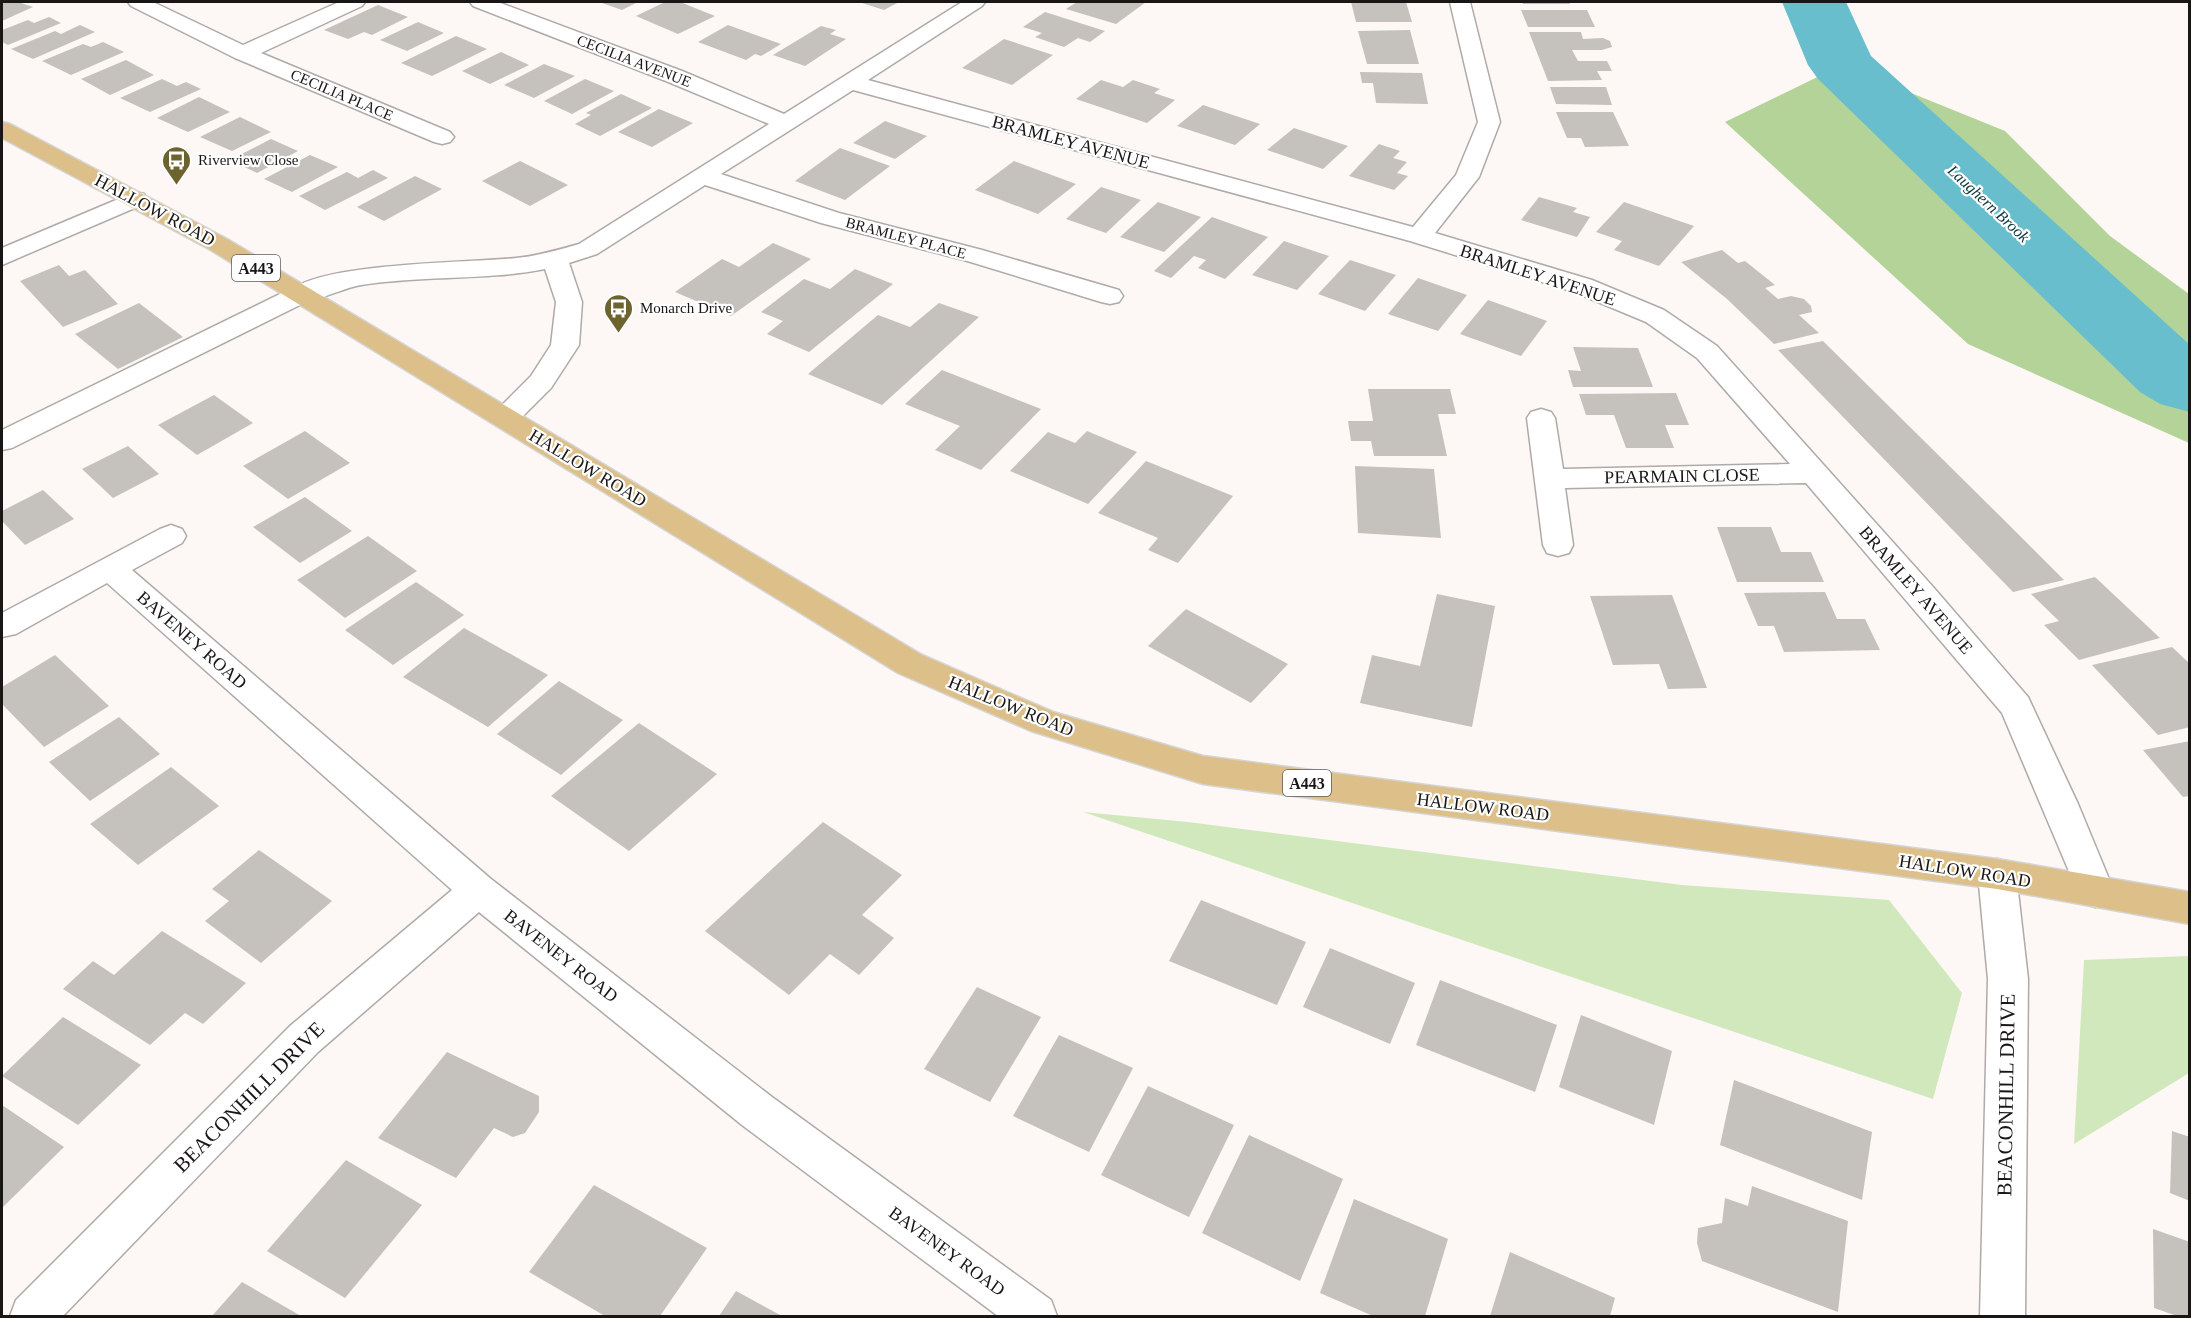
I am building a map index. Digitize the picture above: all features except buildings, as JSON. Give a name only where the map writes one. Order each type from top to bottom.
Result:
[{"type":"main road","name":"HALLOW ROAD","points":[[2,129],[218,244],[910,664],[1043,723],[1203,770],[1997,874],[2190,908]]},
{"type":"street","name":"CECILIA PLACE","points":[[138,2],[243,53],[442,137]]},
{"type":"street","points":[[243,53],[355,2]]},
{"type":"street","name":"CECILIA AVENUE","points":[[480,2],[788,123]]},
{"type":"street","points":[[2,441],[299,295],[349,278],[516,266],[555,260],[588,249],[975,2]]},
{"type":"street","points":[[1419,236],[1467,177],[1489,122],[1460,2]]},
{"type":"street","name":"BRAMLEY AVENUE","points":[[850,82],[1419,236],[1583,286],[1654,316],[1707,352],[2016,706],[2060,804],[2095,891]]},
{"type":"street","name":"BRAMLEY PLACE","points":[[702,176],[830,218],[973,255],[1110,296]]},
{"type":"street","points":[[2,257],[135,199]]},
{"type":"street","points":[[505,418],[541,382],[565,345],[569,302],[555,260]]},
{"type":"street","points":[[1541,418],[1558,545]]},
{"type":"street","name":"PEARMAIN CLOSE","points":[[1548,479],[1815,473]]},
{"type":"street","points":[[5,626],[171,536]]},
{"type":"street","name":"BAVENEY ROAD","points":[[110,568],[478,890],[756,1111],[1035,1317]]},
{"type":"street","name":"BEACONHILL DRIVE","points":[[1997,874],[2008,978],[2003,1317]]},
{"type":"street","name":"BEACONHILL DRIVE","points":[[32,1317],[304,1039],[478,890]]},
{"type":"green space","points":[[1842,65],[2005,131],[2110,236],[2189,294],[2189,443],[1968,344],[1725,122]]},
{"type":"green space","points":[[1083,812],[1188,822],[1682,885],[1889,900],[1962,993],[1933,1099]]},
{"type":"green space","points":[[2189,956],[2189,1073],[2074,1144],[2084,960]]},
{"type":"waterway","name":"Laughern Brook","points":[[1814,2],[1842,65],[2170,373],[2190,385]]},
{"type":"place","name":"Riverview Close","points":[[177,186]]},
{"type":"place","name":"Monarch Drive","points":[[619,334]]}]
